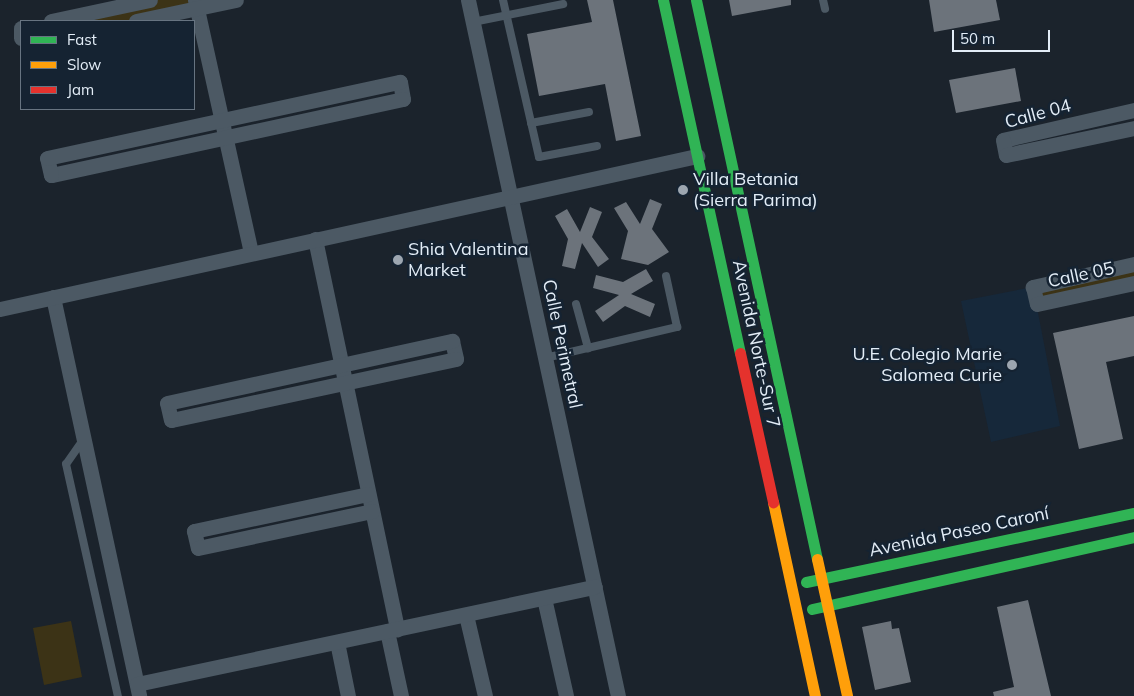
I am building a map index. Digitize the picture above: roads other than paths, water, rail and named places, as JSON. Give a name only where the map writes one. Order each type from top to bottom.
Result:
[{"type":"main road","name":"Avenida Norte-Sur 7","points":[[663,0],[815,696]]},
{"type":"main road","name":"Avenida Norte-Sur 7","points":[[696,0],[847,696]]},
{"type":"main road","name":"Avenida Paseo Caroní","points":[[791,586],[1134,513]]},
{"type":"main road","points":[[810,531],[831,556]]},
{"type":"main road","points":[[796,612],[1134,537]]},
{"type":"main road","points":[[843,563],[865,570]]},
{"type":"main road","points":[[836,645],[846,617],[867,596]]},
{"type":"street","points":[[56,20],[150,0]]},
{"type":"street","points":[[140,20],[196,4],[236,0]]},
{"type":"street","name":"Calle Perimetral","points":[[468,0],[512,196],[618,696]]},
{"type":"street","points":[[196,4],[251,253]]},
{"type":"street","points":[[400,82],[403,99],[51,175],[48,158],[222,120],[400,82]]},
{"type":"street","name":"Calle 04","points":[[1134,110],[1003,140],[1006,155],[1134,128]]},
{"type":"street","points":[[0,308],[697,156]]},
{"type":"street","points":[[315,239],[372,511],[401,696]]},
{"type":"street","name":"Calle 05","points":[[1134,264],[1033,286],[1037,304],[1134,283]]},
{"type":"street","points":[[53,297],[138,690],[337,642],[595,587]]},
{"type":"street","points":[[452,341],[456,359],[345,383],[171,420],[167,403],[452,341]]},
{"type":"street","points":[[368,494],[194,531],[198,548],[372,511]]},
{"type":"street","points":[[544,598],[566,696]]},
{"type":"street","points":[[466,615],[485,696]]},
{"type":"street","points":[[337,642],[348,696]]},
{"type":"lane","points":[[503,0],[539,157],[597,146]]},
{"type":"lane","points":[[823,0],[825,9]]},
{"type":"lane","points":[[473,22],[563,4]]},
{"type":"lane","points":[[531,123],[590,112]]},
{"type":"lane","points":[[545,358],[677,327],[666,276]]},
{"type":"lane","points":[[576,304],[588,348]]},
{"type":"lane","points":[[84,438],[66,464],[118,696]]},
{"type":"place","name":"Villa Betania (Sierra Parima)","points":[[683,190]]},
{"type":"place","name":"Shia Valentina Market","points":[[398,260]]},
{"type":"place","name":"U.E. Colegio Marie Salomea Curie","points":[[1012,365]]}]
